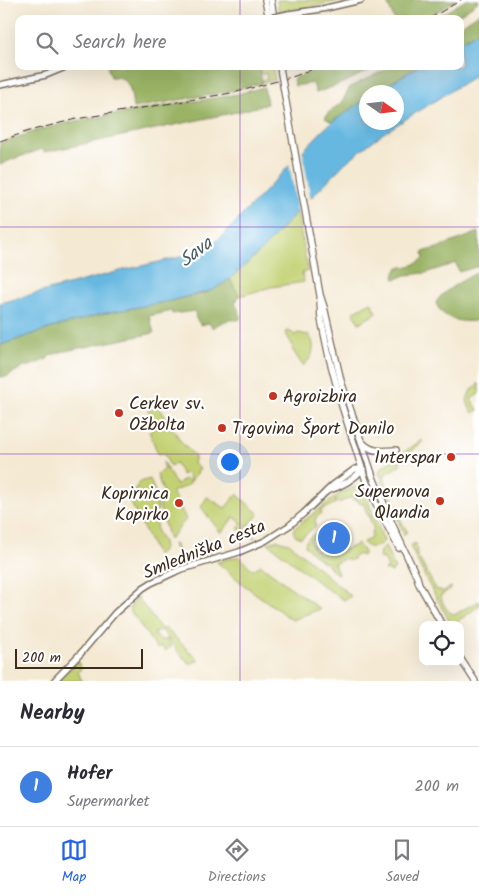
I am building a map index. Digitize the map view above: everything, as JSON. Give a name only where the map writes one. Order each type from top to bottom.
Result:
[{"type":"main road","points":[[265,0],[267,15]]},
{"type":"main road","points":[[271,0],[273,15]]},
{"type":"main road","points":[[281,70],[320,295],[320,309],[329,357],[342,406],[366,481],[383,519],[419,584]]},
{"type":"main road","points":[[320,295],[341,381],[378,492],[419,584],[440,621]]},
{"type":"main road","points":[[360,440],[374,450],[396,450]]},
{"type":"main road","points":[[464,664],[475,681]]},
{"type":"street","points":[[284,15],[361,0]]},
{"type":"street","points":[[0,85],[46,75],[58,70]]},
{"type":"street","name":"Smledniška cesta","points":[[54,681],[115,614],[142,588],[179,570],[240,552],[265,541],[290,525],[327,491],[356,476],[363,469]]},
{"type":"green space","points":[[277,0],[345,0],[279,12]]},
{"type":"green space","points":[[386,0],[456,0],[432,15],[392,15]]},
{"type":"green space","points":[[466,0],[479,0],[459,15],[441,15]]},
{"type":"green space","points":[[479,13],[479,31],[464,40],[464,23]]},
{"type":"green space","points":[[108,70],[260,70],[262,83],[225,92],[133,108],[129,86],[123,79],[111,77]]},
{"type":"green space","points":[[260,70],[273,70],[275,80],[262,83],[262,80],[267,79],[266,73],[261,74]]},
{"type":"green space","points":[[316,70],[370,70],[316,93],[313,83],[295,86],[293,79]]},
{"type":"green space","points":[[385,70],[412,70],[388,85],[359,85],[359,104],[332,122],[325,118],[328,113],[342,102],[350,87]]},
{"type":"green space","points":[[264,87],[267,104],[55,150],[44,152],[43,149],[0,165],[0,143],[39,130],[76,121],[237,94]]},
{"type":"green space","points":[[297,212],[308,271],[302,273],[304,282],[271,287],[239,296],[230,279],[264,248]]},
{"type":"green space","points":[[479,232],[479,266],[459,272],[456,263],[425,273],[394,278],[398,267],[409,266],[418,262],[424,258],[423,252]]},
{"type":"green space","points":[[478,272],[479,320],[460,321],[448,317],[439,309],[436,303],[443,294]]},
{"type":"green space","points":[[230,279],[239,296],[235,303],[241,316],[239,320],[225,321],[213,328],[209,323],[201,325],[196,319],[195,311],[172,314],[172,311],[149,316],[154,333],[60,352],[27,367],[24,366],[8,376],[0,377],[0,345],[101,314],[206,293]]},
{"type":"green space","points":[[371,302],[377,313],[359,323],[353,312]]},
{"type":"green space","points":[[289,331],[295,335],[298,333],[309,335],[313,344],[313,352],[303,366],[292,349],[293,346],[285,332]]},
{"type":"green space","points":[[479,383],[479,394],[471,399],[478,410],[473,413],[467,400],[470,392]]},
{"type":"green space","points":[[154,399],[182,443],[195,456],[193,463],[200,469],[188,485],[172,492],[186,519],[169,540],[158,497],[164,494],[157,475],[164,469],[163,462],[176,485],[185,479],[188,481],[190,479],[186,472],[182,475],[176,463],[170,466],[164,454],[158,454],[149,431],[157,426],[145,404]]},
{"type":"green space","points":[[422,440],[411,452],[402,458],[400,465],[385,474],[386,477],[380,476],[379,472],[382,467]]},
{"type":"green space","points":[[381,478],[385,479],[390,492],[394,491],[391,494],[401,521],[407,531],[404,535]]},
{"type":"green space","points":[[150,479],[155,492],[158,510],[155,513],[157,532],[164,548],[157,556],[126,494],[135,489],[140,482]]},
{"type":"green space","points":[[361,485],[357,498],[354,497],[356,500],[353,500],[352,497],[338,503],[335,497],[342,492]]},
{"type":"green space","points":[[362,486],[373,514],[368,516],[363,503],[360,504],[357,500]]},
{"type":"green space","points":[[237,494],[259,514],[246,528],[255,537],[252,538],[248,532],[240,531],[238,529],[242,523],[234,517],[221,533],[201,507],[207,497],[225,508]]},
{"type":"green space","points":[[334,498],[336,503],[321,510],[322,513],[316,517],[316,526],[301,538],[296,536],[293,530],[297,526]]},
{"type":"green space","points":[[374,516],[384,541],[379,545],[371,547],[363,542],[372,536],[371,532],[374,530],[369,517]]},
{"type":"green space","points":[[315,534],[318,536],[310,540],[314,550],[317,550],[319,554],[329,550],[332,555],[358,544],[364,554],[353,557],[353,559],[348,561],[347,558],[334,563],[338,575],[326,562],[323,562],[305,546],[308,538]]},
{"type":"green space","points":[[207,537],[211,543],[208,547],[209,552],[213,556],[180,566],[173,544],[178,550],[176,552],[183,556],[185,555],[188,560],[199,557],[199,554],[206,551],[206,546],[209,543],[205,539]]},
{"type":"green space","points":[[277,540],[289,543],[351,596],[344,600],[324,587],[268,543]]},
{"type":"green space","points":[[415,543],[417,545],[415,546],[417,549],[416,553],[436,589],[442,592],[452,588],[440,596],[450,612],[456,614],[479,601],[479,606],[458,621],[449,621],[410,546]]},
{"type":"green space","points":[[385,546],[395,569],[392,572],[385,570],[388,568],[384,558],[380,559],[380,552]]},
{"type":"green space","points":[[239,556],[253,570],[261,565],[320,609],[292,620],[244,585],[217,562]]},
{"type":"green space","points":[[138,596],[162,630],[155,632],[154,635],[163,641],[167,639],[171,646],[165,651],[161,646],[157,649],[129,609]]},
{"type":"green space","points":[[165,628],[199,660],[190,664],[162,630]]},
{"type":"green space","points":[[78,661],[81,669],[78,672],[82,681],[58,681]]},
{"type":"water","points":[[479,31],[479,73],[404,120],[404,85],[388,85],[412,70],[464,70],[464,40]]},
{"type":"water","points":[[359,104],[359,130],[388,130],[346,162],[264,248],[230,279],[213,290],[170,301],[101,314],[0,345],[0,303],[185,256],[204,248],[219,239],[332,122]]},
{"type":"pier","points":[[302,149],[311,201],[298,215],[289,163]]},
{"type":"railway","points":[[436,15],[461,0]]},
{"type":"railway","points":[[0,141],[29,131],[76,119],[237,92],[311,70]]},
{"type":"place","name":"Agroizbira","points":[[273,396]]},
{"type":"place","name":"Cerkev sv. Ožbolta","points":[[119,413]]},
{"type":"place","name":"Trgovina Šport Danilo","points":[[222,428]]},
{"type":"place","name":"Interspar","points":[[451,457]]},
{"type":"place","name":"Supernova Qlandia","points":[[440,501]]},
{"type":"place","name":"Kopirnica Kopirko","points":[[179,503]]},
{"type":"place","name":"Hofer","points":[[334,538]]},
{"type":"water label","name":"Sava","points":[[195,251]]}]
